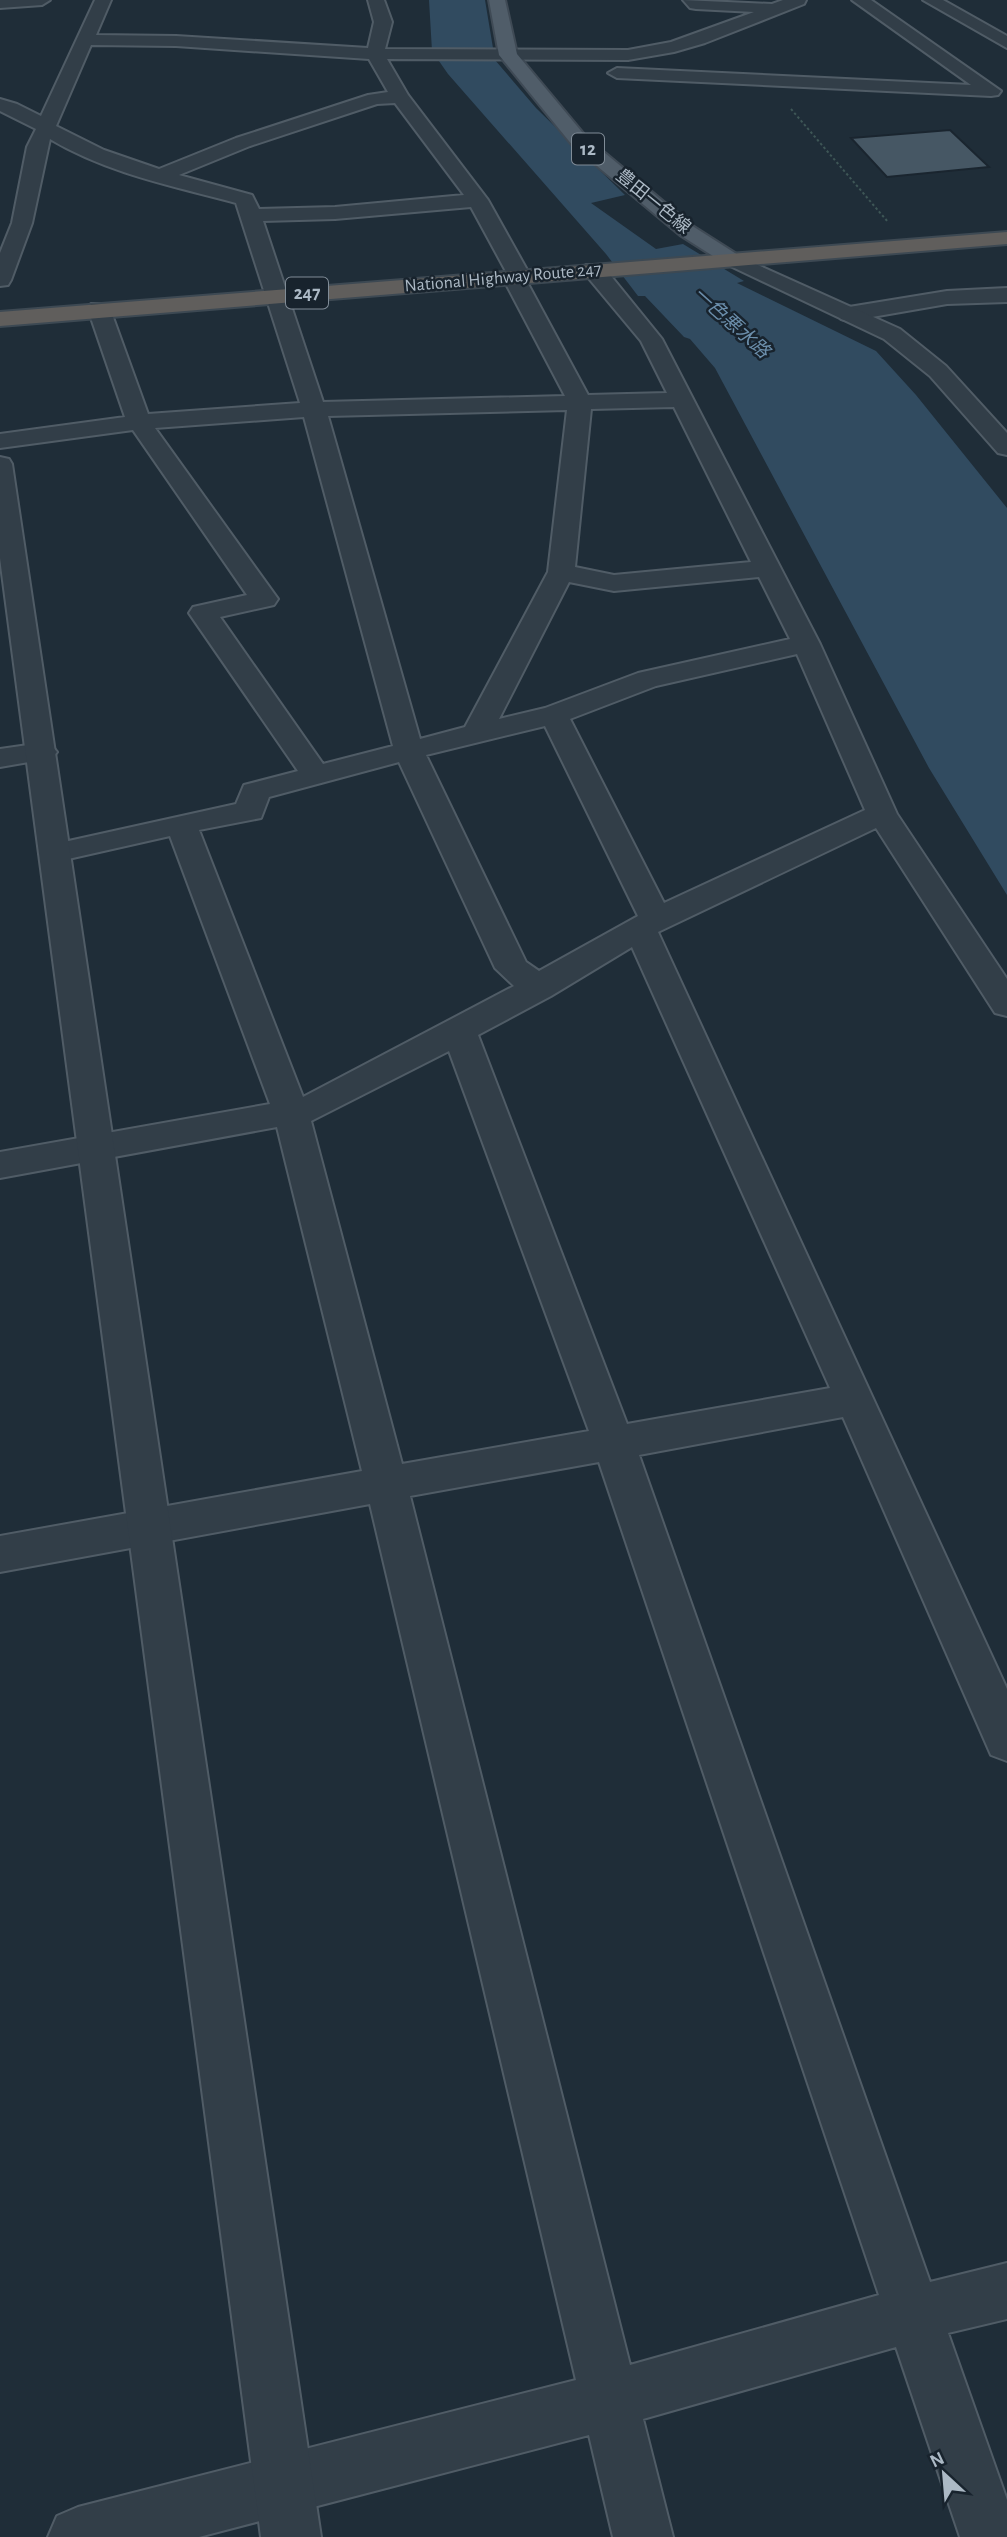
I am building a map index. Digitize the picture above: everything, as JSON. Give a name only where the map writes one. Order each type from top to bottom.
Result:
[{"type":"highway","name":"National Highway Route 247","points":[[0,319],[1007,237]]},
{"type":"main road","name":"豊田一色線","points":[[496,0],[508,60],[580,142],[720,260]]},
{"type":"street","points":[[0,2],[42,0]]},
{"type":"street","points":[[0,280],[22,223],[19,188],[103,0]]},
{"type":"street","points":[[376,0],[383,22],[375,54],[400,97],[478,201],[520,277],[516,282],[580,402],[561,572],[477,733]]},
{"type":"street","points":[[691,0],[696,4],[779,8]]},
{"type":"street","points":[[508,60],[628,54],[674,47],[799,0]]},
{"type":"street","points":[[866,0],[1007,104]]},
{"type":"street","points":[[931,0],[1007,44]]},
{"type":"street","points":[[85,40],[176,41],[508,60],[766,80],[991,91]]},
{"type":"street","points":[[983,47],[1007,44]]},
{"type":"street","points":[[935,51],[959,49]]},
{"type":"street","points":[[157,177],[243,142],[375,99],[400,97]]},
{"type":"street","points":[[0,105],[16,109],[72,143],[157,177],[246,199],[314,409],[409,751],[512,968],[539,988]]},
{"type":"street","points":[[251,216],[301,212],[335,213],[478,201]]},
{"type":"street","points":[[720,260],[892,334],[938,371],[1007,448]]},
{"type":"street","points":[[604,269],[652,339],[806,644],[882,814],[1007,1006]]},
{"type":"street","points":[[849,314],[922,298],[973,293],[1007,295]]},
{"type":"street","points":[[99,309],[139,422],[264,599],[203,614],[314,774]]},
{"type":"street","points":[[0,441],[139,422],[314,409],[682,400]]},
{"type":"street","points":[[0,464],[287,2512]]},
{"type":"street","points":[[561,572],[614,583],[768,568]]},
{"type":"street","points":[[55,853],[250,811],[255,791],[554,715],[648,679],[806,644]]},
{"type":"street","points":[[554,715],[1007,1740]]},
{"type":"street","points":[[0,758],[42,752]]},
{"type":"street","points":[[0,1166],[306,1110],[539,988],[648,924],[882,814]]},
{"type":"street","points":[[181,824],[291,1113],[386,1484],[643,2537]]},
{"type":"street","points":[[459,1031],[613,1441],[990,2537]]},
{"type":"street","points":[[0,1554],[855,1399]]},
{"type":"street","points":[[78,2537],[287,2512],[610,2400],[913,2313],[1007,2291]]},
{"type":"path","points":[[766,80],[894,229]]},
{"type":"water","name":"一色悪水路","points":[[429,0],[485,0],[495,60],[536,108],[625,195],[591,203],[656,249],[683,244],[744,281],[737,283],[876,351],[916,395],[1007,508],[1007,895],[929,768],[715,368],[690,339],[684,337],[645,296],[638,296],[606,254],[448,74],[432,51]]},
{"type":"building","points":[[950,130],[989,167],[887,177],[851,138]]}]
